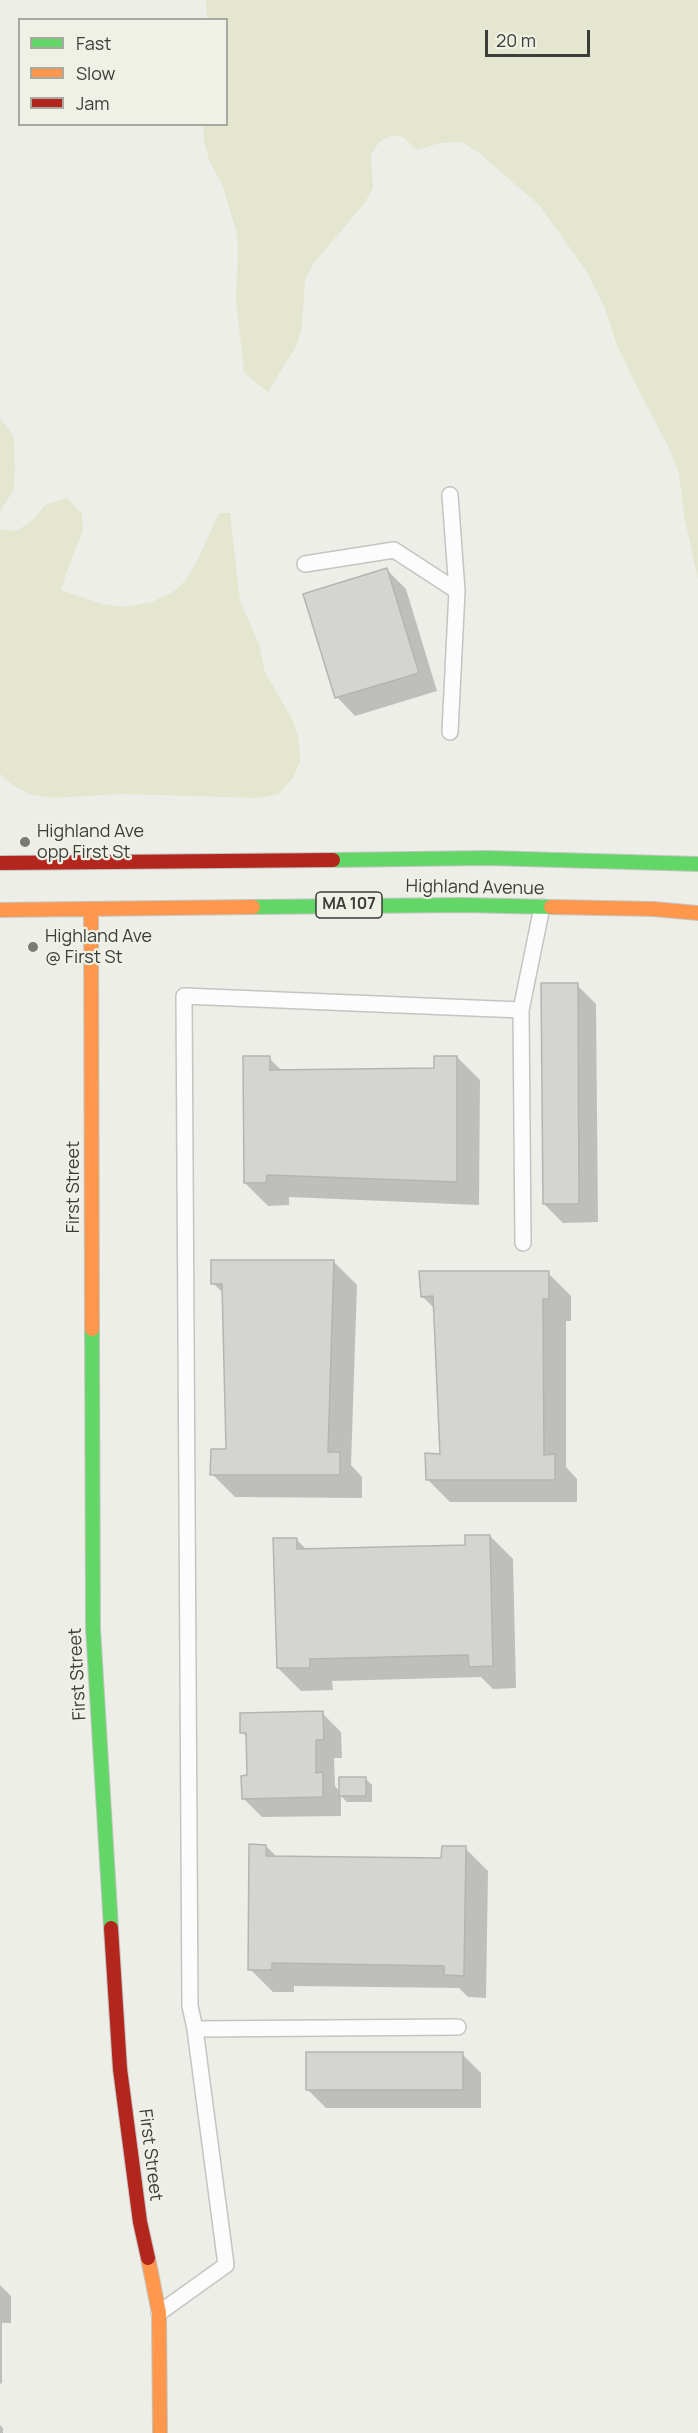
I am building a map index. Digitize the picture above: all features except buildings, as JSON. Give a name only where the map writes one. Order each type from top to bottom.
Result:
[{"type":"street","name":"Highland Avenue","points":[[0,863],[488,858],[698,864]]},
{"type":"street","name":"Highland Avenue","points":[[0,910],[398,905],[652,909],[698,913]]},
{"type":"street","name":"First Street","points":[[91,909],[93,1628],[120,2069],[140,2222],[159,2313],[160,2433]]},
{"type":"lane","points":[[450,495],[457,591],[450,732]]},
{"type":"lane","points":[[305,564],[394,550],[457,591]]},
{"type":"lane","points":[[523,1243],[521,1010],[542,907]]},
{"type":"lane","points":[[159,2313],[226,2265],[190,2006],[184,996],[521,1010]]},
{"type":"lane","points":[[195,2029],[458,2027]]},
{"type":"green space","points":[[206,0],[698,0],[698,579],[684,516],[679,473],[669,448],[616,343],[605,309],[587,272],[539,205],[479,153],[462,142],[440,143],[417,150],[403,137],[392,135],[379,142],[371,155],[373,188],[364,204],[314,263],[305,280],[302,328],[297,345],[268,392],[244,373],[236,300],[238,246],[236,230],[222,184],[210,163],[204,142],[203,126],[228,126],[228,18],[207,18]]},
{"type":"green space","points":[[0,418],[14,437],[15,470],[14,489],[0,512]]},
{"type":"green space","points":[[67,498],[82,514],[83,530],[61,590],[102,604],[125,607],[152,602],[173,592],[185,581],[196,563],[219,513],[230,513],[240,601],[259,644],[265,672],[294,723],[299,741],[300,761],[294,776],[279,794],[258,798],[120,794],[52,798],[29,794],[14,786],[0,774],[0,529],[17,531],[34,519],[45,505]]},
{"type":"traffic: fast","points":[[333,860],[488,858],[698,864]]},
{"type":"traffic: fast","points":[[253,907],[463,905],[551,907]]},
{"type":"traffic: fast","points":[[92,1329],[93,1628],[111,1928]]},
{"type":"traffic: slow","points":[[0,910],[253,907]]},
{"type":"traffic: slow","points":[[551,907],[653,909],[698,913]]},
{"type":"traffic: slow","points":[[91,909],[92,1329]]},
{"type":"traffic: slow","points":[[148,2258],[159,2313],[160,2433]]},
{"type":"traffic: jam","points":[[0,863],[333,860]]},
{"type":"traffic: jam","points":[[111,1928],[120,2069],[140,2222],[148,2258]]},
{"type":"place","name":"Highland Ave opp First St","points":[[25,842]]},
{"type":"place","name":"Highland Ave @ First St","points":[[33,947]]}]
